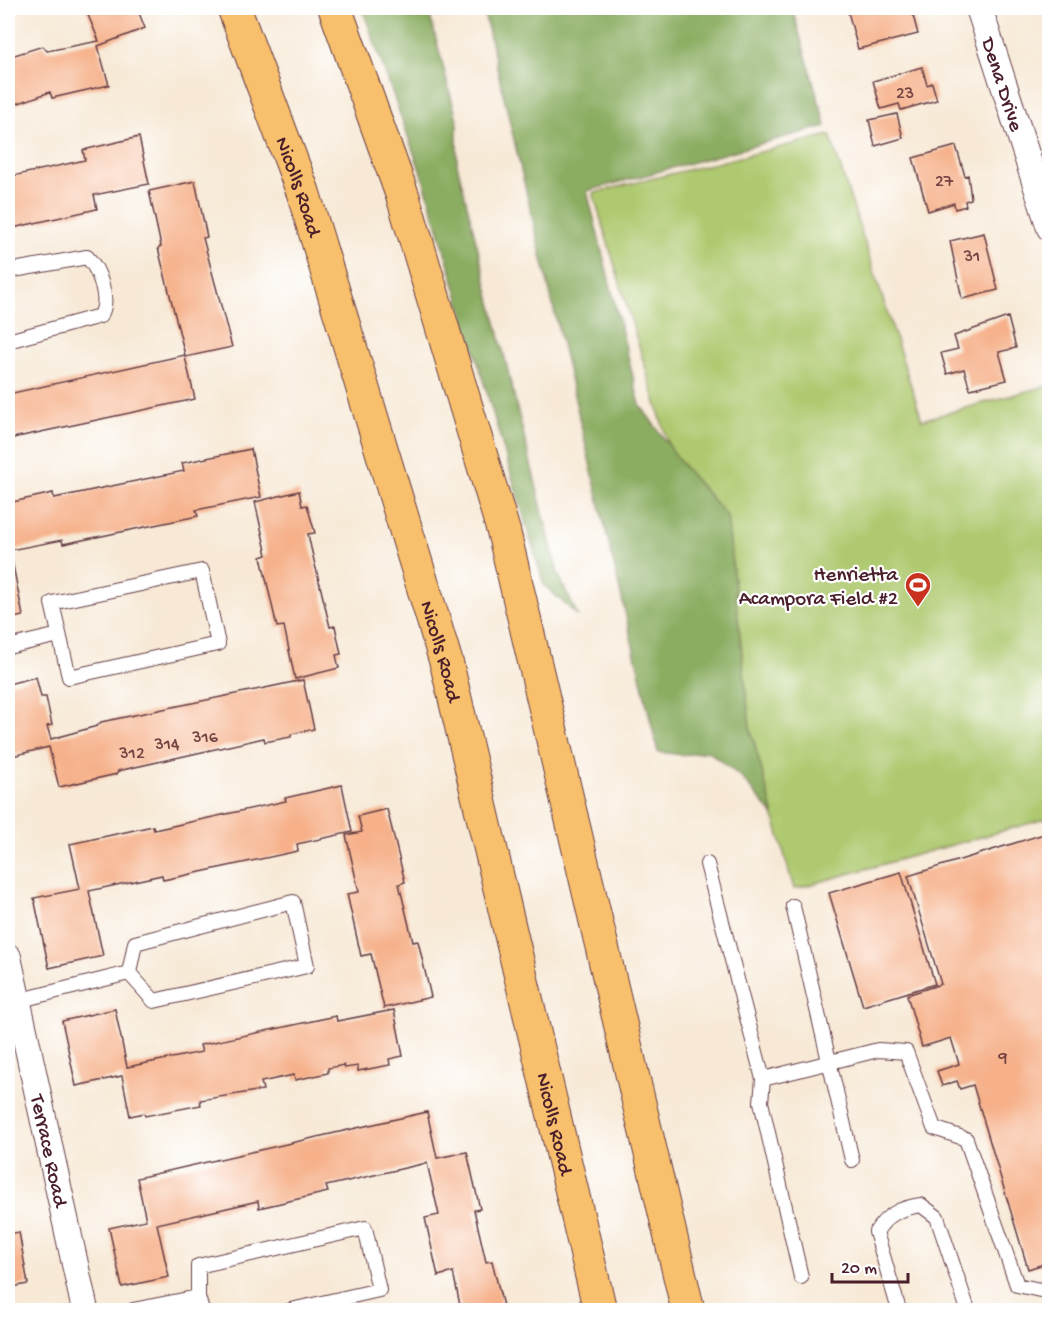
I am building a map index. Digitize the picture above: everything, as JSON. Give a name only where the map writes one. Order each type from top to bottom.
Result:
[{"type":"highway","name":"Nicolls Road","points":[[234,8],[303,192],[447,665],[600,1311]]},
{"type":"highway","points":[[335,8],[403,197],[504,533],[688,1311]]},
{"type":"street","name":"Dena Drive","points":[[979,8],[1048,218]]},
{"type":"street","name":"Terrace Road","points":[[8,957],[85,1311]]},
{"type":"lane","points":[[8,271],[87,257],[93,263],[104,294],[104,310],[100,316],[8,341]]},
{"type":"lane","points":[[202,571],[218,644],[69,677],[59,635],[52,603],[202,571]]},
{"type":"lane","points":[[8,647],[59,635]]},
{"type":"lane","points":[[707,864],[763,1079],[761,1102],[801,1277]]},
{"type":"lane","points":[[293,902],[307,966],[154,1001],[129,973],[135,943],[293,902]]},
{"type":"lane","points":[[793,906],[852,1160]]},
{"type":"lane","points":[[17,1001],[129,973]]},
{"type":"lane","points":[[763,1079],[878,1050],[906,1052],[934,1128],[966,1139],[1017,1285],[1040,1290],[1050,1287]]},
{"type":"lane","points":[[899,1311],[876,1232],[884,1218],[904,1208],[921,1205],[937,1217],[968,1311]]},
{"type":"lane","points":[[133,1311],[200,1304],[198,1266],[365,1228],[379,1290],[291,1311]]},
{"type":"green space","points":[[362,8],[428,8],[457,120],[457,164],[558,574],[578,616],[544,585],[424,181]]},
{"type":"green space","points":[[483,8],[792,8],[826,126],[587,191],[640,405],[685,468],[727,516],[750,727],[774,816],[741,777],[708,751],[683,755],[658,752]]},
{"type":"green space","points":[[830,135],[922,420],[1049,385],[1049,818],[794,889],[691,520],[593,193]]},
{"type":"building","points":[[85,8],[137,8],[145,28],[98,46],[109,85],[52,98],[50,92],[8,107],[8,57],[43,46],[47,51],[99,41]]},
{"type":"building","points":[[847,8],[911,8],[918,34],[858,49]]},
{"type":"building","points":[[922,67],[927,85],[932,83],[937,100],[901,110],[899,104],[881,109],[873,81]]},
{"type":"building","points":[[897,114],[903,138],[875,146],[869,120]]},
{"type":"building","points":[[139,137],[149,184],[94,195],[97,209],[8,229],[8,177],[85,160],[83,150]]},
{"type":"building","points":[[956,146],[965,176],[968,175],[971,199],[965,201],[966,206],[955,209],[954,203],[928,211],[913,158]]},
{"type":"building","points":[[195,181],[207,237],[203,238],[232,347],[185,357],[195,399],[8,439],[8,394],[185,355],[158,248],[161,246],[149,191]]},
{"type":"building","points":[[984,233],[998,290],[962,299],[950,241]]},
{"type":"building","points":[[1008,317],[1016,348],[999,352],[1007,380],[970,389],[964,369],[947,374],[941,353],[958,349],[954,336]]},
{"type":"building","points":[[251,449],[261,497],[196,510],[198,516],[63,544],[62,540],[10,550],[23,616],[8,619],[8,503],[53,493],[54,498],[184,471],[182,463]]},
{"type":"building","points":[[299,491],[302,506],[307,505],[315,533],[308,534],[330,627],[335,626],[341,654],[336,655],[339,668],[295,679],[284,626],[277,627],[261,557],[267,555],[255,502]]},
{"type":"building","points":[[36,677],[41,697],[46,697],[52,725],[47,726],[51,739],[97,726],[101,722],[303,680],[314,729],[291,734],[291,737],[265,742],[264,738],[118,771],[117,774],[59,787],[49,747],[8,757],[8,684]]},
{"type":"building","points":[[342,785],[352,832],[297,844],[298,851],[163,880],[162,875],[89,891],[103,956],[49,968],[34,898],[80,889],[70,844],[153,826],[154,830],[286,801],[285,798]]},
{"type":"building","points":[[387,809],[405,882],[399,884],[413,942],[418,941],[431,997],[384,1008],[371,954],[361,956],[347,894],[359,892],[346,835],[362,832],[358,816]]},
{"type":"building","points":[[1044,834],[1050,853],[1050,1262],[1028,1269],[973,1085],[960,1089],[957,1081],[942,1086],[937,1071],[959,1064],[951,1038],[922,1047],[907,995],[941,984],[908,876]]},
{"type":"building","points":[[901,872],[935,984],[863,1006],[829,893]]},
{"type":"building","points":[[115,1009],[127,1067],[202,1052],[200,1045],[336,1016],[337,1021],[394,1010],[403,1056],[389,1059],[390,1065],[358,1071],[358,1066],[345,1068],[344,1065],[328,1068],[328,1073],[295,1080],[294,1075],[261,1082],[263,1090],[200,1100],[201,1105],[145,1116],[144,1113],[130,1116],[122,1076],[76,1086],[62,1021]]},
{"type":"building","points":[[427,1112],[437,1158],[467,1152],[480,1209],[474,1210],[486,1262],[492,1261],[504,1310],[461,1310],[453,1272],[438,1276],[425,1218],[439,1215],[427,1163],[326,1186],[328,1192],[259,1208],[258,1201],[157,1224],[169,1277],[122,1287],[109,1228],[146,1220],[137,1178]]},
{"type":"building","points":[[19,1232],[28,1284],[8,1288],[8,1259],[11,1258],[8,1234]]},
{"type":"place","name":"Henrietta Acampora Field #2","points":[[918,608]]}]
